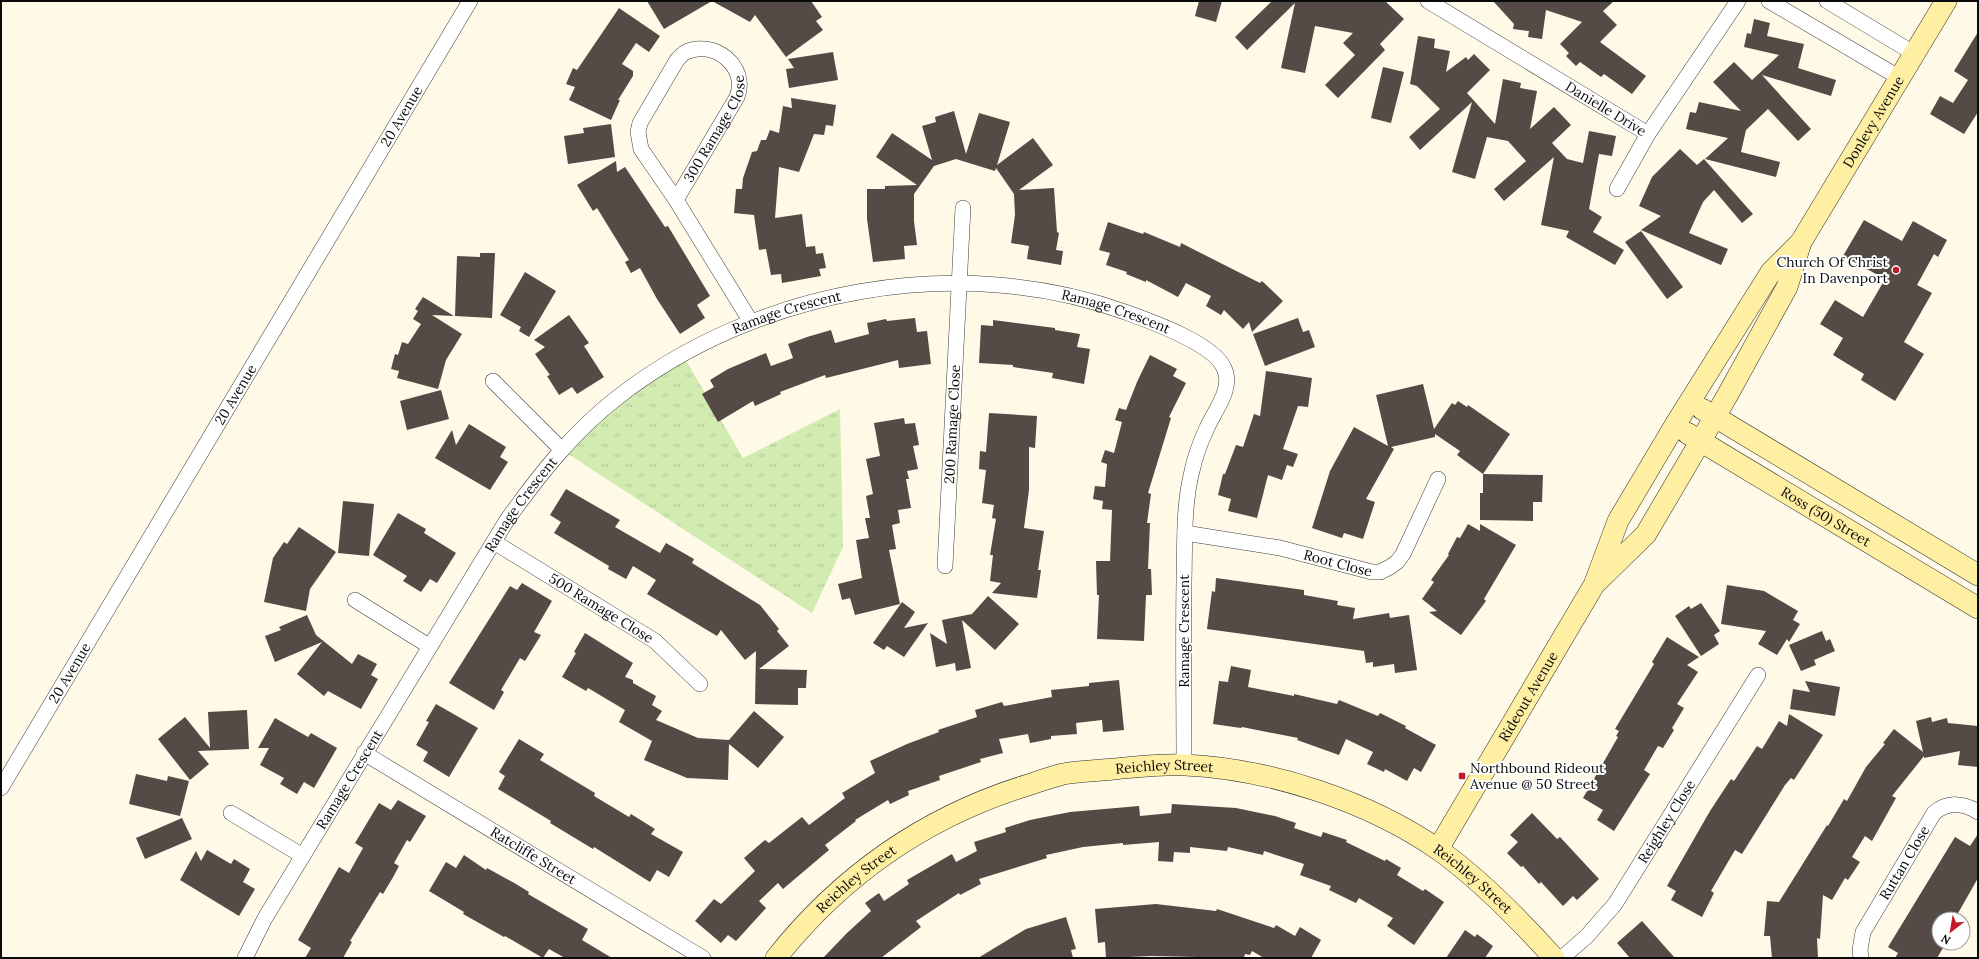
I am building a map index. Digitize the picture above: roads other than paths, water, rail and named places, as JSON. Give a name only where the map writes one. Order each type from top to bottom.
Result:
[{"type":"street","name":"20 Avenue","points":[[1,788],[470,1]]},
{"type":"street","name":"Danielle Drive","points":[[1428,1],[1648,134],[1738,1]]},
{"type":"street","points":[[1770,1],[1900,78]]},
{"type":"street","points":[[1827,1],[1915,54]]},
{"type":"street","name":"Donlevy Avenue","points":[[1700,441],[1787,287],[1801,242],[1946,1]]},
{"type":"street","name":"300 Ramage Close","points":[[676,200],[737,97],[740,89],[738,72],[733,63],[714,52],[698,49],[685,52],[671,68],[640,123],[638,132],[641,149],[676,200],[751,322]]},
{"type":"street","points":[[1618,189],[1648,134]]},
{"type":"street","name":"200 Ramage Close","points":[[945,566],[963,208]]},
{"type":"street","name":"Donlevy Avenue","points":[[1675,425],[1771,272],[1801,242]]},
{"type":"street","name":"Ramage Crescent","points":[[250,956],[265,918],[429,646],[522,500],[562,450],[618,397],[650,374],[720,335],[781,311],[849,294],[913,285],[959,283],[1043,290],[1114,308],[1190,340],[1218,358],[1226,374],[1225,390],[1202,437],[1188,491],[1185,533],[1183,649],[1184,765]]},
{"type":"street","points":[[493,382],[562,450]]},
{"type":"street","name":"Ross (50) Street","points":[[1689,401],[1978,575]]},
{"type":"street","name":"Ross (50) Street","points":[[1675,425],[1978,608]]},
{"type":"street","name":"Rideout Avenue","points":[[1438,849],[1594,585],[1618,521],[1675,425]]},
{"type":"street","name":"Rideout Avenue","points":[[1594,585],[1646,534],[1700,441]]},
{"type":"street","name":"Root Close","points":[[1185,533],[1280,548],[1367,571],[1380,572],[1398,562],[1403,554],[1438,479]]},
{"type":"street","name":"500 Ramage Close","points":[[494,542],[655,641],[700,684]]},
{"type":"street","points":[[354,600],[429,646]]},
{"type":"street","name":"Reighley Close","points":[[1562,958],[1587,936],[1615,904],[1758,675]]},
{"type":"street","name":"Ratcliffe Street","points":[[364,754],[703,958]]},
{"type":"street","name":"Reichley Street","points":[[776,958],[792,937],[826,902],[878,858],[929,825],[956,812],[1007,791],[1064,774],[1184,765],[1244,772],[1299,785],[1342,800],[1385,820],[1438,849],[1476,879],[1502,902],[1554,958]]},
{"type":"street","name":"Ruttan Close","points":[[1861,958],[1860,950],[1863,932],[1934,813],[1940,808],[1953,805],[1970,807],[1978,812]]},
{"type":"street","points":[[231,813],[303,856]]},
{"type":"place","name":"Church Of Christ In Davenport","points":[[1896,270]]},
{"type":"place","name":"Northbound Rideout Avenue @ 50 Street","points":[[1462,776]]}]
